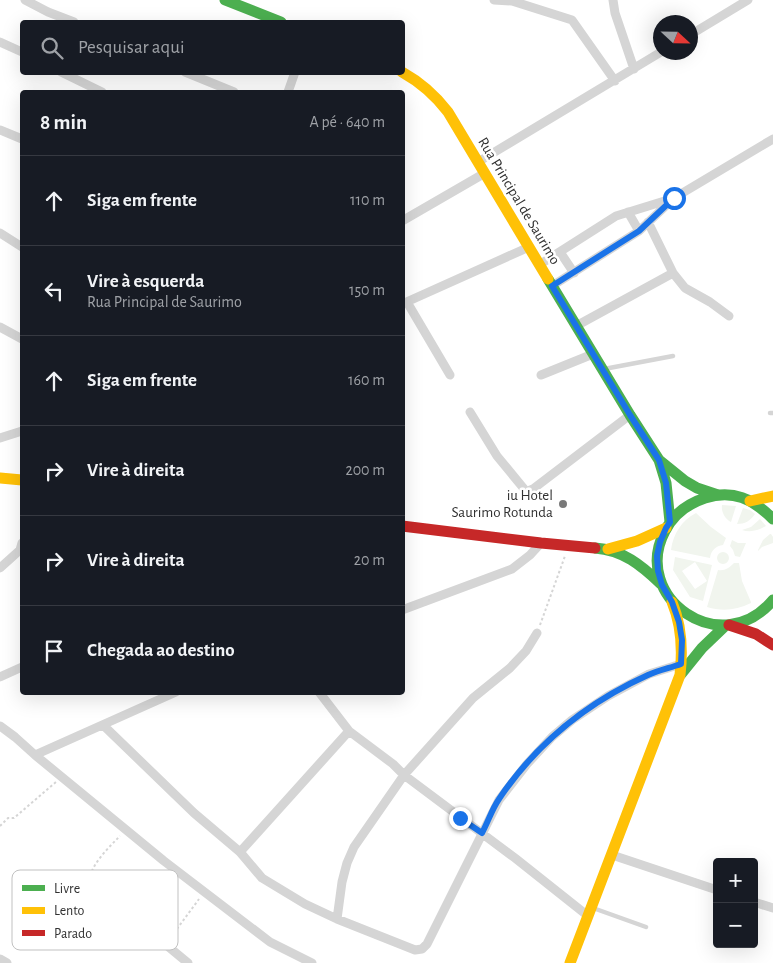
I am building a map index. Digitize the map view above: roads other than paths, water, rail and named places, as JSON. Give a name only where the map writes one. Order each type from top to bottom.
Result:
[{"type":"main road","points":[[225,0],[276,20]]},
{"type":"main road","name":"Rua Principal de Saurimo","points":[[405,74],[424,86],[442,103],[602,370],[659,460]]},
{"type":"main road","points":[[659,460],[696,488],[718,495],[734,496],[750,501],[764,509],[773,519]]},
{"type":"main road","points":[[659,460],[666,483],[668,525]]},
{"type":"main road","points":[[0,478],[20,480]]},
{"type":"main road","points":[[570,963],[681,670],[682,640],[679,622],[672,602],[662,585],[658,571],[657,556],[660,542],[668,525],[680,511],[691,503],[718,495]]},
{"type":"main road","points":[[750,501],[773,496]]},
{"type":"main road","points":[[608,549],[637,541],[668,525]]},
{"type":"main road","points":[[405,526],[608,549],[643,567],[662,585]]},
{"type":"main road","points":[[672,602],[696,620],[711,624],[727,625],[744,622],[758,615],[773,600]]},
{"type":"main road","points":[[727,625],[756,634],[773,645]]},
{"type":"main road","points":[[681,670],[701,647],[727,625]]},
{"type":"street","points":[[25,0],[69,20]]},
{"type":"street","points":[[494,0],[512,1],[572,20],[615,81]]},
{"type":"street","points":[[613,0],[615,13],[634,69]]},
{"type":"street","points":[[698,30],[748,0]]},
{"type":"street","points":[[0,42],[20,51]]},
{"type":"street","points":[[478,162],[653,57]]},
{"type":"street","points":[[67,75],[98,90]]},
{"type":"street","points":[[192,75],[229,90]]},
{"type":"street","points":[[289,90],[294,75]]},
{"type":"street","points":[[0,130],[20,138]]},
{"type":"street","points":[[552,286],[639,231],[674,198],[773,139]]},
{"type":"street","points":[[405,219],[485,173]]},
{"type":"street","points":[[539,265],[616,216],[674,198]]},
{"type":"street","points":[[628,212],[639,231]]},
{"type":"street","points":[[648,222],[673,273],[685,288],[710,302],[729,316]]},
{"type":"street","points":[[0,233],[20,246]]},
{"type":"street","points":[[450,375],[405,303],[528,247]]},
{"type":"street","points":[[560,252],[574,273]]},
{"type":"street","points":[[576,326],[673,273]]},
{"type":"street","points":[[0,326],[20,338]]},
{"type":"street","points":[[540,375],[593,354]]},
{"type":"street","points":[[470,412],[497,456],[525,490],[528,491],[630,415]]},
{"type":"street","points":[[0,438],[20,432]]},
{"type":"street","points":[[405,609],[512,569],[530,556],[541,543]]},
{"type":"street","points":[[0,568],[20,550]]},
{"type":"street","points":[[337,918],[342,882],[354,847],[404,775],[473,698],[510,668],[526,651],[537,634]]},
{"type":"street","points":[[0,677],[20,668]]},
{"type":"street","points":[[103,725],[194,813],[240,852],[262,878],[305,904],[415,950],[422,949],[427,944],[499,800],[527,764],[572,720],[608,696],[650,674],[681,670]]},
{"type":"street","points":[[35,756],[169,695]]},
{"type":"street","points":[[321,695],[349,730],[393,764],[404,775],[590,912]]},
{"type":"street","points":[[0,726],[125,830],[177,870]]},
{"type":"street","points":[[240,852],[349,730]]},
{"type":"street","points":[[612,855],[713,889]]},
{"type":"street","points":[[178,871],[270,942],[312,963]]},
{"type":"street","points":[[757,903],[773,908]]},
{"type":"street","points":[[171,950],[188,963]]},
{"type":"street","points":[[0,959],[7,963]]},
{"type":"lane","points":[[602,370],[673,356]]},
{"type":"lane","points":[[590,912],[646,927]]},
{"type":"place","name":"iu Hotel Saurimo Rotunda","points":[[563,504]]}]
